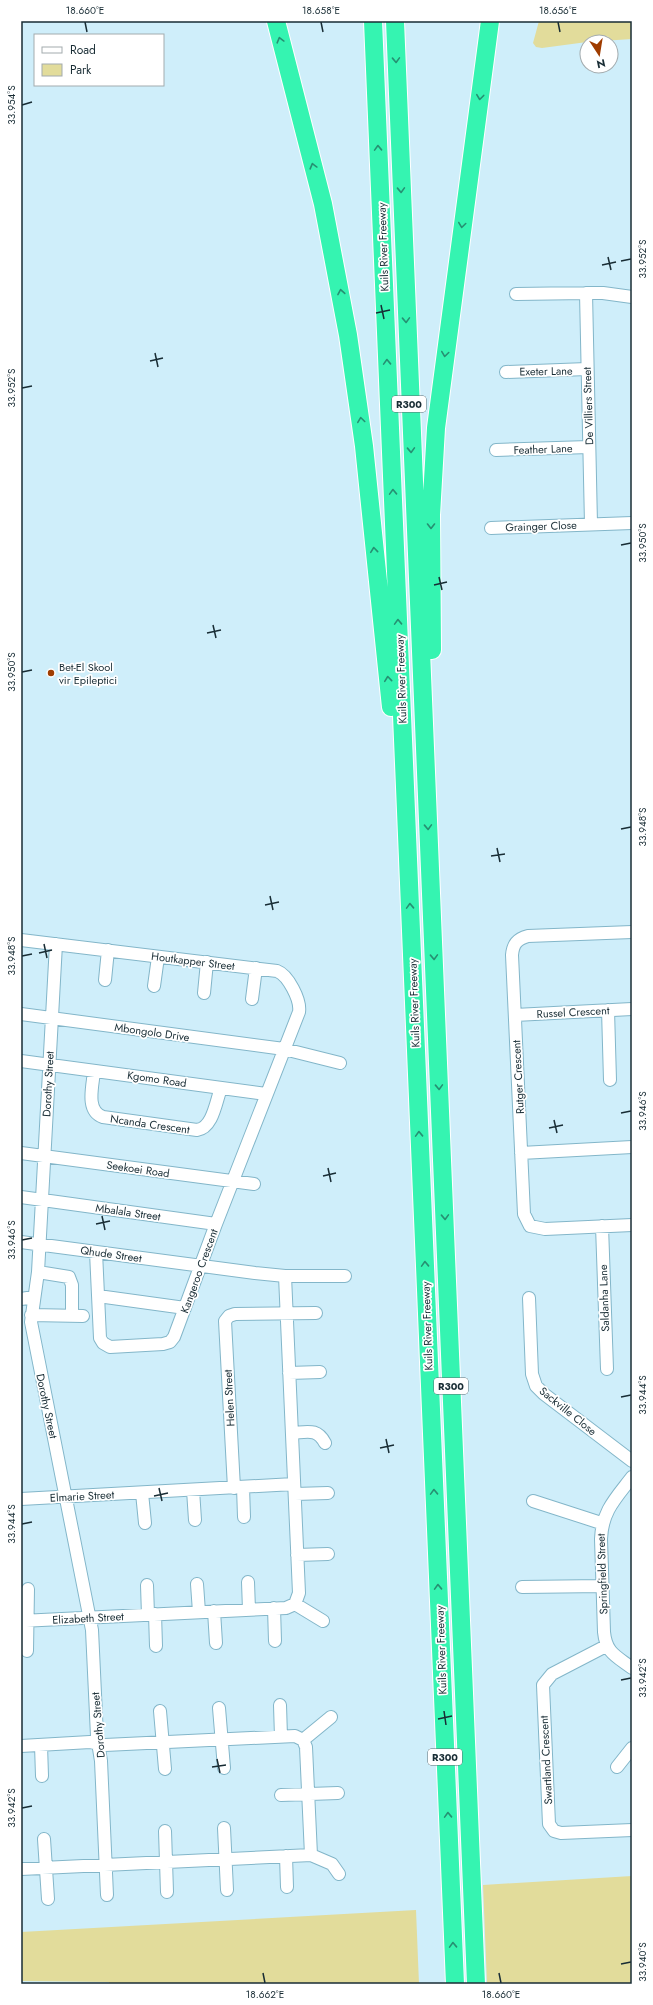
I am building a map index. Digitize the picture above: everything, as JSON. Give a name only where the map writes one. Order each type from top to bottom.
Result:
[{"type":"highway","points":[[276,21],[323,204],[348,335],[364,446],[393,729],[405,786]]},
{"type":"highway","name":"Kuils River Freeway","points":[[373,21],[455,1984]]},
{"type":"highway","name":"Kuils River Freeway","points":[[395,21],[476,1984]]},
{"type":"highway","points":[[426,788],[432,754],[433,734],[431,515],[436,428],[490,21]]},
{"type":"street","name":"De Villiers Street","points":[[586,293],[586,370],[591,524]]},
{"type":"street","points":[[516,294],[603,293],[632,297]]},
{"type":"street","name":"Exeter Lane","points":[[506,372],[586,370]]},
{"type":"street","name":"Feather Lane","points":[[496,450],[589,447]]},
{"type":"street","points":[[591,524],[632,523]]},
{"type":"street","name":"Grainger Close","points":[[491,528],[591,524]]},
{"type":"street","name":"Rutger Crescent","points":[[632,932],[528,936],[521,938],[513,948],[524,1214],[530,1226],[545,1230],[632,1225]]},
{"type":"street","name":"Houtkapper Street","points":[[21,940],[256,968],[282,973],[298,1001],[298,1012],[284,1049]]},
{"type":"street","name":"Dorothy Street","points":[[56,944],[38,1244],[38,1272],[31,1315],[32,1332],[90,1617],[101,1761],[107,1895]]},
{"type":"street","points":[[105,980],[108,950]]},
{"type":"street","points":[[154,986],[158,956]]},
{"type":"street","points":[[204,993],[207,962]]},
{"type":"street","points":[[252,999],[256,968]]},
{"type":"street","name":"Russel Crescent","points":[[515,1015],[632,1009]]},
{"type":"street","points":[[608,1010],[610,1080]]},
{"type":"street","name":"Mbongolo Drive","points":[[21,1014],[284,1049],[340,1063]]},
{"type":"street","name":"Kangeroo Crescent","points":[[96,1252],[100,1338],[104,1345],[110,1347],[163,1344],[170,1342],[174,1337],[186,1308],[232,1181],[284,1049]]},
{"type":"street","name":"Kgomo Road","points":[[21,1061],[266,1094]]},
{"type":"street","name":"Ncanda Crescent","points":[[94,1071],[92,1105],[97,1115],[186,1129],[200,1130],[206,1126],[221,1088]]},
{"type":"street","points":[[521,1153],[632,1147]]},
{"type":"street","name":"Seekoei Road","points":[[21,1153],[254,1184]]},
{"type":"street","name":"Mbalala Street","points":[[21,1197],[216,1224]]},
{"type":"street","name":"Saldanha Lane","points":[[602,1226],[607,1369]]},
{"type":"street","name":"Qhude Street","points":[[21,1242],[285,1276],[346,1276]]},
{"type":"street","points":[[31,1315],[77,1316],[72,1285],[69,1277],[38,1272]]},
{"type":"street","points":[[285,1276],[299,1597],[295,1604],[323,1621]]},
{"type":"street","points":[[98,1296],[186,1308]]},
{"type":"street","points":[[21,1299],[34,1297]]},
{"type":"street","name":"Sackville Close","points":[[529,1298],[532,1374],[536,1386],[632,1461]]},
{"type":"street","points":[[287,1314],[316,1313]]},
{"type":"street","name":"Helen Street","points":[[238,1488],[224,1323],[229,1316],[235,1314],[287,1314]]},
{"type":"street","points":[[289,1374],[320,1372]]},
{"type":"street","points":[[292,1433],[317,1432],[325,1443]]},
{"type":"street","name":"Springfield Street","points":[[606,1646],[602,1586],[601,1523],[609,1508],[632,1477]]},
{"type":"street","points":[[238,1488],[244,1517]]},
{"type":"street","name":"Elmarie Street","points":[[21,1499],[238,1488],[294,1489],[328,1492]]},
{"type":"street","points":[[194,1490],[195,1520]]},
{"type":"street","points":[[142,1493],[145,1523]]},
{"type":"street","points":[[533,1502],[601,1523]]},
{"type":"street","points":[[297,1555],[328,1554]]},
{"type":"street","points":[[248,1582],[249,1610]]},
{"type":"street","points":[[197,1584],[199,1612]]},
{"type":"street","points":[[146,1585],[152,1614],[156,1646]]},
{"type":"street","points":[[522,1587],[602,1586]]},
{"type":"street","points":[[28,1589],[24,1621],[28,1651]]},
{"type":"street","name":"Elizabeth Street","points":[[24,1621],[249,1610],[290,1607],[295,1604]]},
{"type":"street","points":[[274,1608],[275,1641]]},
{"type":"street","points":[[214,1611],[216,1643]]},
{"type":"street","points":[[606,1646],[612,1654],[632,1668]]},
{"type":"street","name":"Swartland Crescent","points":[[606,1646],[552,1674],[543,1685],[549,1824],[554,1831],[561,1833],[632,1830]]},
{"type":"street","points":[[280,1705],[281,1737]]},
{"type":"street","points":[[219,1708],[224,1768]]},
{"type":"street","points":[[160,1711],[165,1769]]},
{"type":"street","points":[[303,1740],[331,1717]]},
{"type":"street","points":[[21,1746],[90,1742],[99,1744],[295,1736],[303,1740],[306,1747],[311,1855]]},
{"type":"street","points":[[41,1745],[42,1776]]},
{"type":"street","points":[[618,1767],[632,1748]]},
{"type":"street","points":[[281,1795],[338,1793]]},
{"type":"street","points":[[224,1828],[227,1890]]},
{"type":"street","points":[[165,1831],[168,1892]]},
{"type":"street","points":[[44,1839],[48,1899]]},
{"type":"street","points":[[21,1869],[311,1855],[332,1864],[339,1874]]},
{"type":"street","points":[[286,1856],[287,1887]]},
{"type":"green space","points":[[539,21],[632,21],[632,39],[619,40],[619,34],[579,34],[579,43],[542,48],[536,47],[533,43]]},
{"type":"green space","points":[[632,1876],[632,1984],[487,1984],[483,1885]]},
{"type":"green space","points":[[416,1910],[419,1984],[109,1984],[109,1982],[21,1981],[21,1932]]},
{"type":"place","name":"Bet-El Skool vir Epileptici","points":[[51,673]]}]
